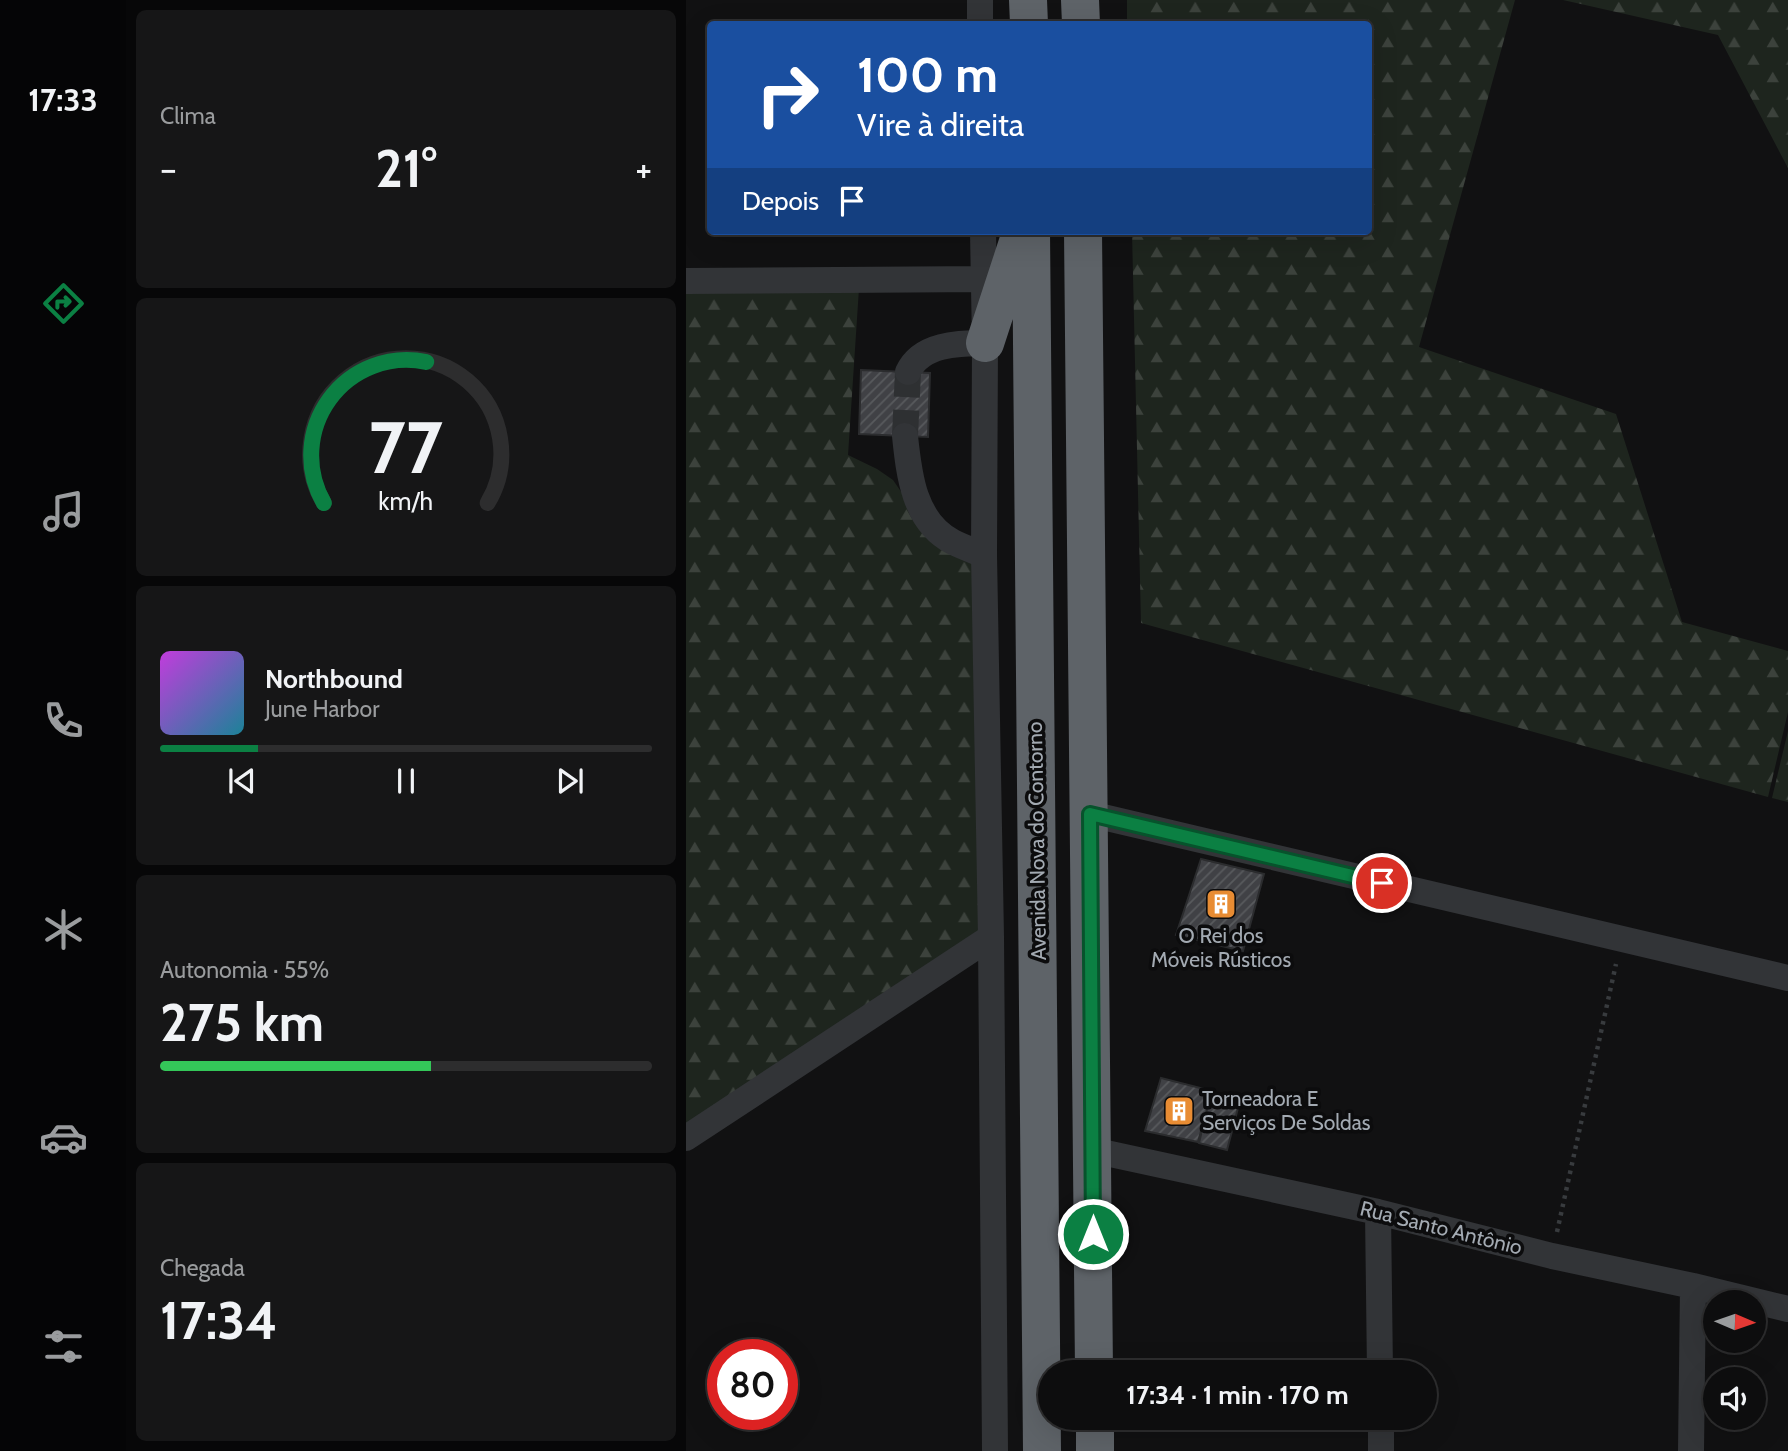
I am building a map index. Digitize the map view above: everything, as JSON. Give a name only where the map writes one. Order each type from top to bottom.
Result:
[{"type":"highway","points":[[1028,0],[1029,21]]},
{"type":"highway","points":[[1080,0],[1081,21]]},
{"type":"highway","points":[[985,343],[1021,235]]},
{"type":"highway","name":"Avenida Nova do Contorno","points":[[1031,235],[1042,1451]]},
{"type":"highway","points":[[1083,235],[1094,1360]]},
{"type":"highway","points":[[1095,1430],[1095,1451]]},
{"type":"street","points":[[980,0],[980,21]]},
{"type":"street","points":[[984,235],[984,555],[991,937],[995,1451]]},
{"type":"street","points":[[686,281],[984,279]]},
{"type":"street","points":[[908,372],[912,362],[936,348],[959,343],[985,343]]},
{"type":"street","points":[[905,436],[914,496],[924,514],[936,531],[952,542],[984,555]]},
{"type":"street","points":[[1090,814],[1788,978]]},
{"type":"street","points":[[686,1138],[991,937]]},
{"type":"street","name":"Rua Santo Antônio","points":[[1092,1150],[1378,1212],[1552,1256],[1788,1309]]},
{"type":"street","points":[[1378,1212],[1380,1360]]},
{"type":"street","points":[[1690,1451],[1693,1286]]},
{"type":"street","points":[[1381,1430],[1381,1451]]},
{"type":"path","points":[[1552,1256],[1622,939]]},
{"type":"green space","points":[[1127,0],[1515,0],[1419,347],[1616,414],[1682,622],[1788,651],[1788,712],[1768,797],[1141,623],[1132,235],[1372,235],[1372,21],[1127,21]]},
{"type":"green space","points":[[1563,0],[1788,0],[1788,168],[1718,35]]},
{"type":"green space","points":[[859,288],[848,455],[893,480],[906,499],[981,557],[985,935],[686,1125],[686,290]]},
{"type":"green space","points":[[1788,731],[1788,802],[1772,798]]},
{"type":"building","points":[[861,370],[930,373],[928,437],[859,434]]},
{"type":"building","name":"O Rei dos Móveis Rústicos","points":[[1201,859],[1264,874],[1243,951],[1176,935]]},
{"type":"building","name":"Torneadora E Serviços De Soldas","points":[[1161,1078],[1212,1091],[1198,1142],[1145,1131]]},
{"type":"building","points":[[1209,1101],[1238,1108],[1227,1150],[1199,1143]]},
{"type":"tunnel","points":[[905,436],[908,372]]},
{"type":"place","name":"O Rei dos Móveis Rústicos","points":[[1221,904]]},
{"type":"place","name":"Torneadora E Serviços De Soldas","points":[[1179,1111]]},
{"type":"route","points":[[1093,1234],[1090,814],[1382,883]]}]
